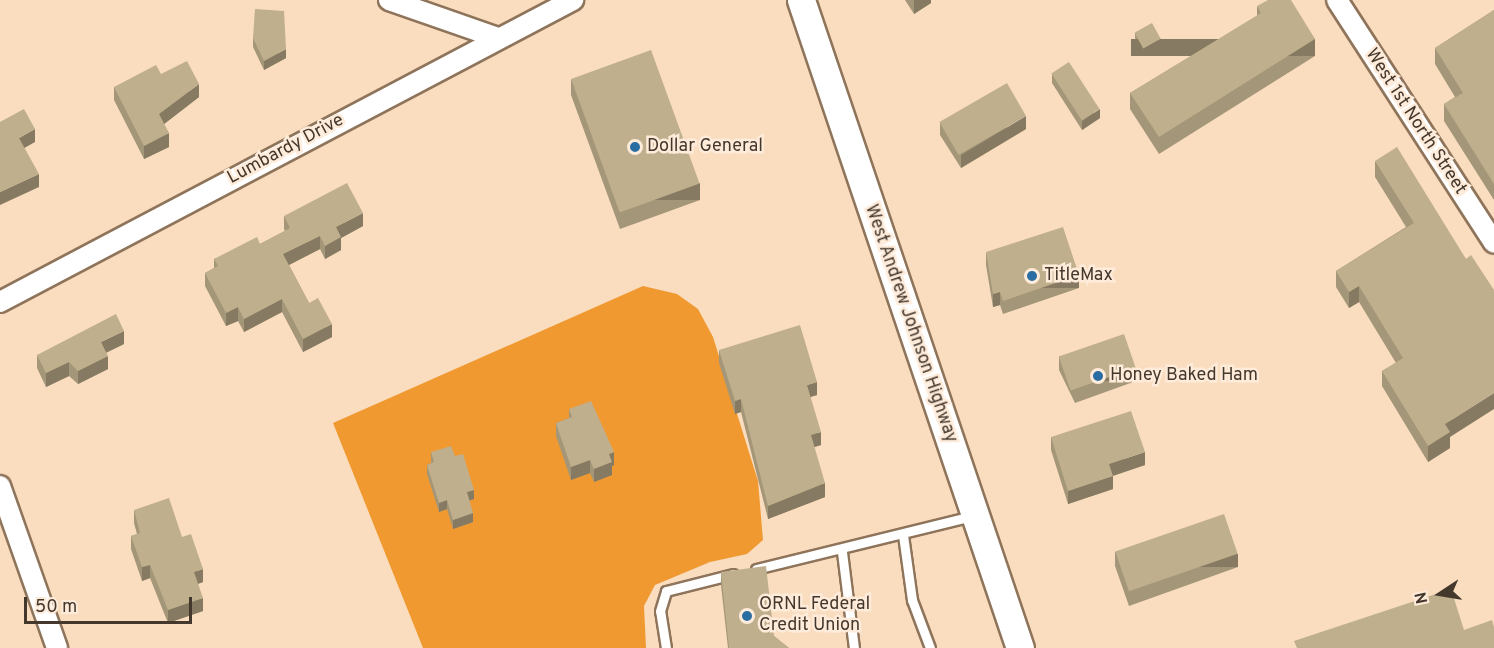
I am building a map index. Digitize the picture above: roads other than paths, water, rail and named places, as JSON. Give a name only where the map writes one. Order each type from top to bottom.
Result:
[{"type":"main road","name":"West Andrew Johnson Highway","points":[[801,0],[1020,648]]},
{"type":"street","points":[[389,0],[498,38]]},
{"type":"street","name":"Lumbardy Drive","points":[[0,302],[573,0]]},
{"type":"street","name":"West 1st North Street","points":[[1337,0],[1494,243]]},
{"type":"street","points":[[0,486],[57,648]]},
{"type":"lane","points":[[666,648],[661,599],[674,585],[842,552],[974,515]]},
{"type":"lane","points":[[903,535],[912,600],[930,648]]},
{"type":"lane","points":[[842,552],[854,648]]},
{"type":"place","name":"Dollar General","points":[[635,147]]},
{"type":"place","name":"TitleMax","points":[[1032,276]]},
{"type":"place","name":"Honey Baked Ham","points":[[1098,376]]},
{"type":"place","name":"ORNL Federal Credit Union","points":[[747,616]]}]
